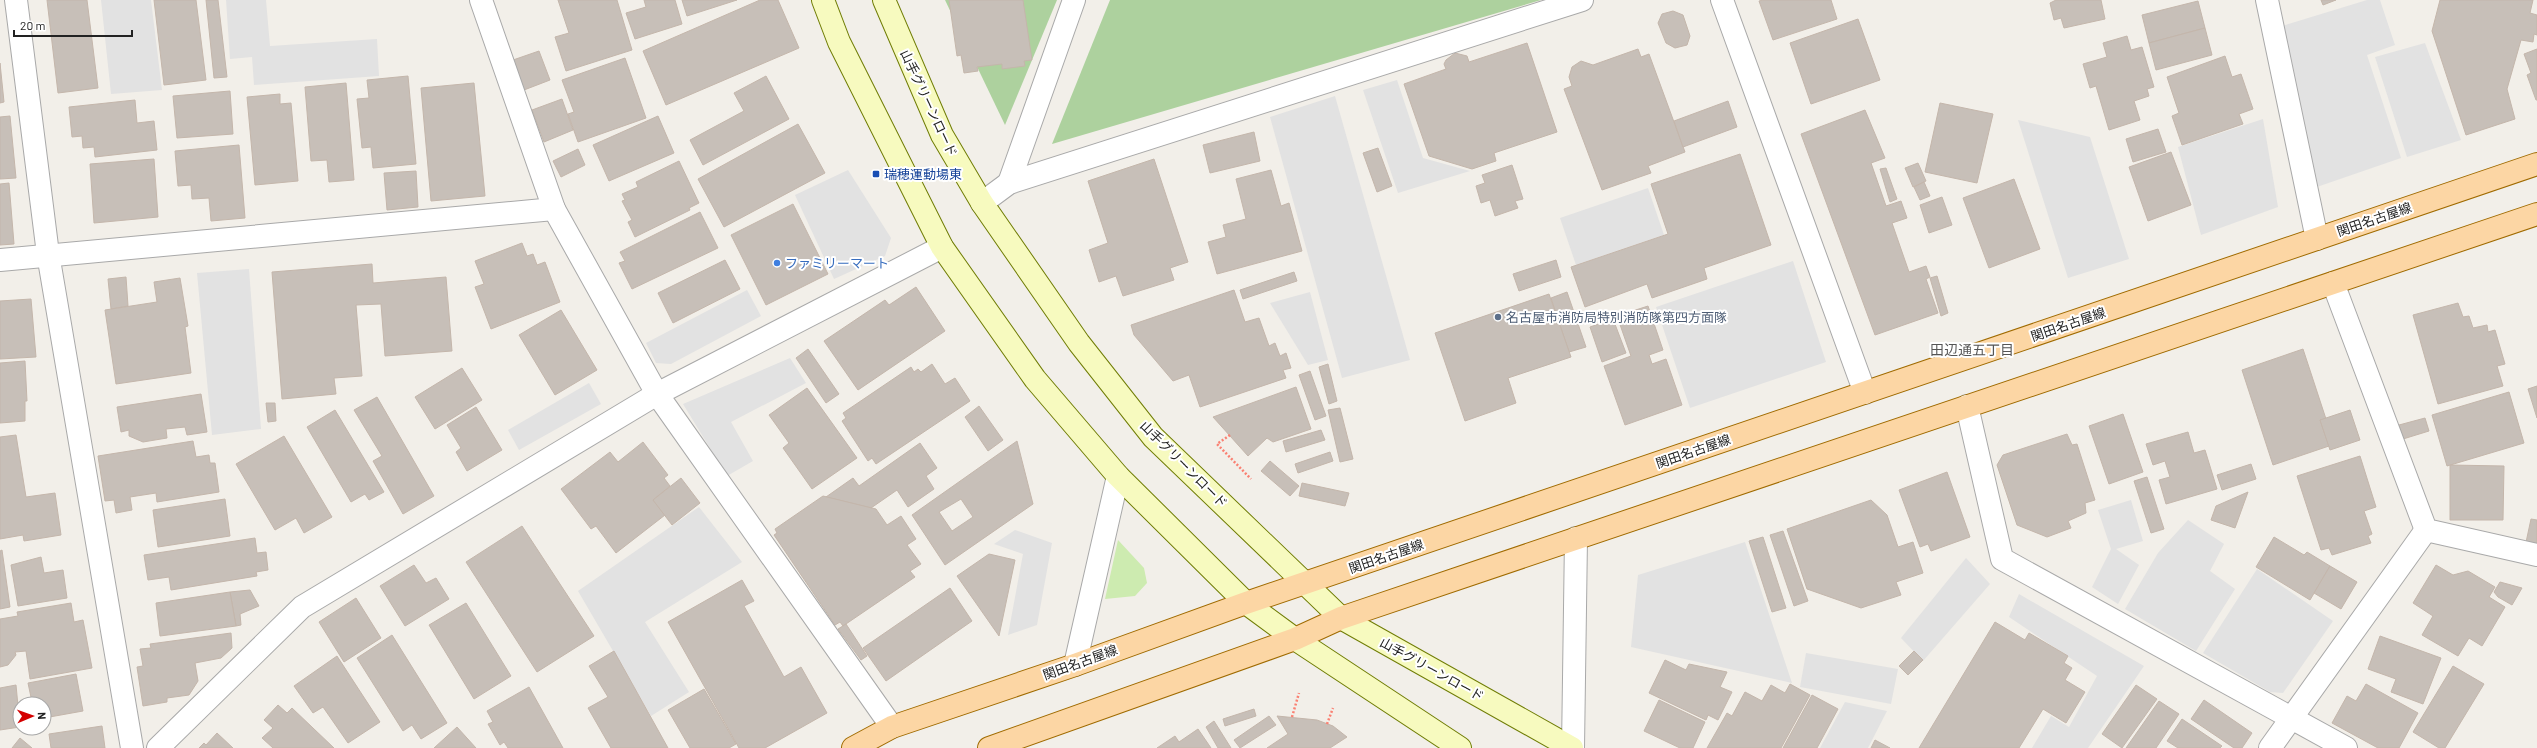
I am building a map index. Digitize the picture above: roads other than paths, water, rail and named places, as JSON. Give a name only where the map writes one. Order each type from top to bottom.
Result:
[{"type":"main road","name":"関田名古屋線","points":[[853,748],[892,727],[1075,665],[1246,603],[2537,164]]},
{"type":"main road","points":[[989,748],[1295,639],[1341,618],[2537,214]]},
{"type":"street","points":[[16,0],[48,254],[132,748]]},
{"type":"street","points":[[481,0],[554,209],[657,394],[892,727]]},
{"type":"street","points":[[822,0],[839,42],[942,247],[1036,379],[1118,476],[1246,603],[1295,639],[1448,745]]},
{"type":"street","name":"山手グリーンロード","points":[[884,0],[942,135],[982,203],[1079,343],[1154,437],[1307,583],[1341,618],[1572,748]]},
{"type":"street","points":[[1009,182],[1074,0]]},
{"type":"street","points":[[982,203],[1009,182],[1582,0]]},
{"type":"street","points":[[1722,0],[1865,393]]},
{"type":"street","points":[[2267,0],[2317,239]]},
{"type":"street","points":[[0,260],[48,254],[554,209]]},
{"type":"street","points":[[158,748],[302,607],[657,394],[942,247]]},
{"type":"street","points":[[2333,283],[2426,530]]},
{"type":"street","points":[[1967,406],[2002,559],[2346,748]]},
{"type":"street","points":[[1075,665],[1118,476]]},
{"type":"street","points":[[2426,530],[2537,555]]},
{"type":"street","points":[[2270,748],[2426,530]]},
{"type":"street","points":[[1572,748],[1576,538]]},
{"type":"place","name":"瑞穂運動場東","points":[[876,174]]},
{"type":"place","name":"ファミリーマート","points":[[777,263]]},
{"type":"place","name":"名古屋市消防局特別消防隊第四方面隊","points":[[1498,317]]},
{"type":"district","name":"田辺通五丁目","points":[[1972,349]]}]
